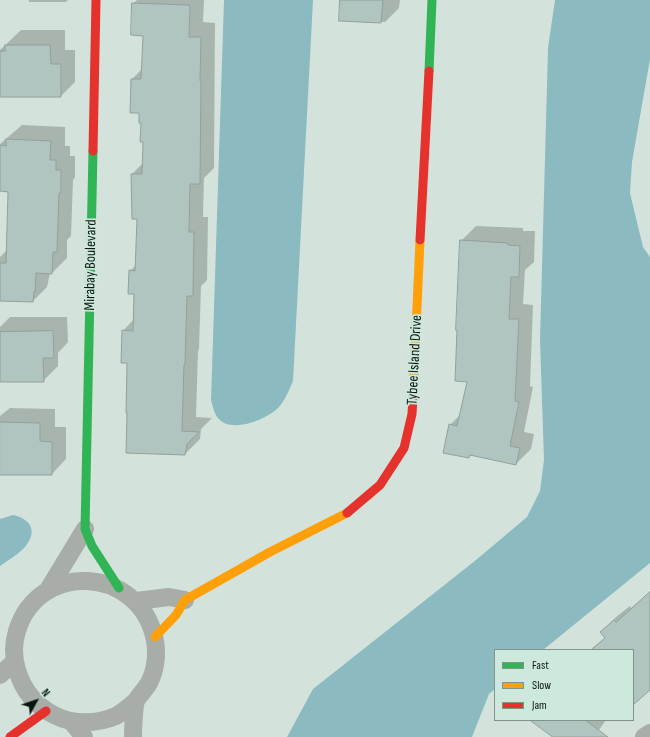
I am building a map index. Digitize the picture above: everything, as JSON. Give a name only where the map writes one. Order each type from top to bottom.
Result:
[{"type":"street","name":"Mirabay Boulevard","points":[[96,0],[85,529],[92,546],[119,588],[136,601],[148,618],[155,637],[156,660],[149,683],[136,701],[117,715],[95,722],[71,721],[46,711],[31,698],[20,681],[14,662],[14,641],[20,621],[31,604],[48,590],[71,581],[95,581],[119,588]]},
{"type":"street","name":"Tybee Island Drive","points":[[155,637],[176,615],[185,600],[270,552],[348,512],[380,485],[404,448],[412,414],[432,0]]},
{"type":"street","name":"Mirabay Boulevard","points":[[48,590],[85,529]]},
{"type":"street","points":[[136,601],[169,597],[185,600]]},
{"type":"street","points":[[0,675],[14,662]]},
{"type":"street","points":[[133,737],[136,701]]},
{"type":"street","points":[[10,737],[46,711]]},
{"type":"street","points":[[71,721],[84,737]]},
{"type":"street","points":[[644,737],[650,733]]},
{"type":"water","points":[[224,0],[313,0],[293,381],[283,402],[272,413],[257,421],[239,425],[224,423],[218,418],[211,400]]},
{"type":"water","points":[[555,0],[650,0],[650,59],[632,162],[630,193],[643,247],[650,257],[650,563],[544,649],[494,649],[494,690],[489,694],[472,737],[287,737],[313,689],[476,560],[527,517],[540,491],[544,460],[540,340],[548,48]]},
{"type":"water","points":[[13,515],[24,519],[31,526],[31,536],[23,550],[0,566],[0,519]]},
{"type":"building","points":[[340,0],[383,0],[381,23],[339,21]]},
{"type":"building","points":[[132,3],[188,5],[190,6],[189,37],[201,37],[200,184],[190,184],[189,232],[194,232],[193,296],[187,296],[182,431],[199,432],[187,444],[185,455],[126,453],[127,363],[121,363],[122,330],[133,331],[134,294],[128,294],[129,270],[135,271],[137,219],[132,219],[131,174],[142,174],[143,142],[140,142],[141,123],[139,123],[139,113],[130,113],[131,79],[141,79],[143,36],[131,35]]},
{"type":"building","points":[[5,45],[50,45],[51,64],[61,64],[61,97],[0,97],[0,51],[5,51]]},
{"type":"building","points":[[6,139],[51,141],[50,160],[56,160],[56,170],[61,170],[57,252],[53,252],[52,274],[36,273],[33,302],[0,301],[0,263],[6,263],[8,192],[0,191],[0,145],[6,146]]},
{"type":"building","points":[[460,240],[508,243],[508,245],[520,246],[519,277],[511,277],[509,319],[519,319],[515,401],[519,402],[510,446],[520,448],[516,465],[470,455],[469,458],[443,453],[449,424],[457,426],[467,382],[455,381]]},
{"type":"building","points":[[53,331],[54,358],[43,358],[44,382],[0,382],[0,332]]},
{"type":"building","points":[[0,422],[40,423],[40,441],[52,442],[52,475],[0,475]]},
{"type":"building","points":[[650,592],[650,690],[634,704],[634,649],[592,649],[605,638],[600,632],[614,620],[616,622]]},
{"type":"building","points":[[531,721],[586,721],[608,737],[553,737]]},
{"type":"traffic: fast","points":[[429,71],[432,0]]},
{"type":"traffic: fast","points":[[93,151],[85,529],[92,546],[119,588]]},
{"type":"traffic: slow","points":[[413,397],[420,240]]},
{"type":"traffic: slow","points":[[155,637],[176,615],[185,600],[270,552],[347,513]]},
{"type":"traffic: jam","points":[[93,151],[96,0]]},
{"type":"traffic: jam","points":[[420,240],[429,71]]},
{"type":"traffic: jam","points":[[347,513],[380,485],[404,448],[412,414],[413,397]]},
{"type":"traffic: jam","points":[[10,737],[46,711]]}]
